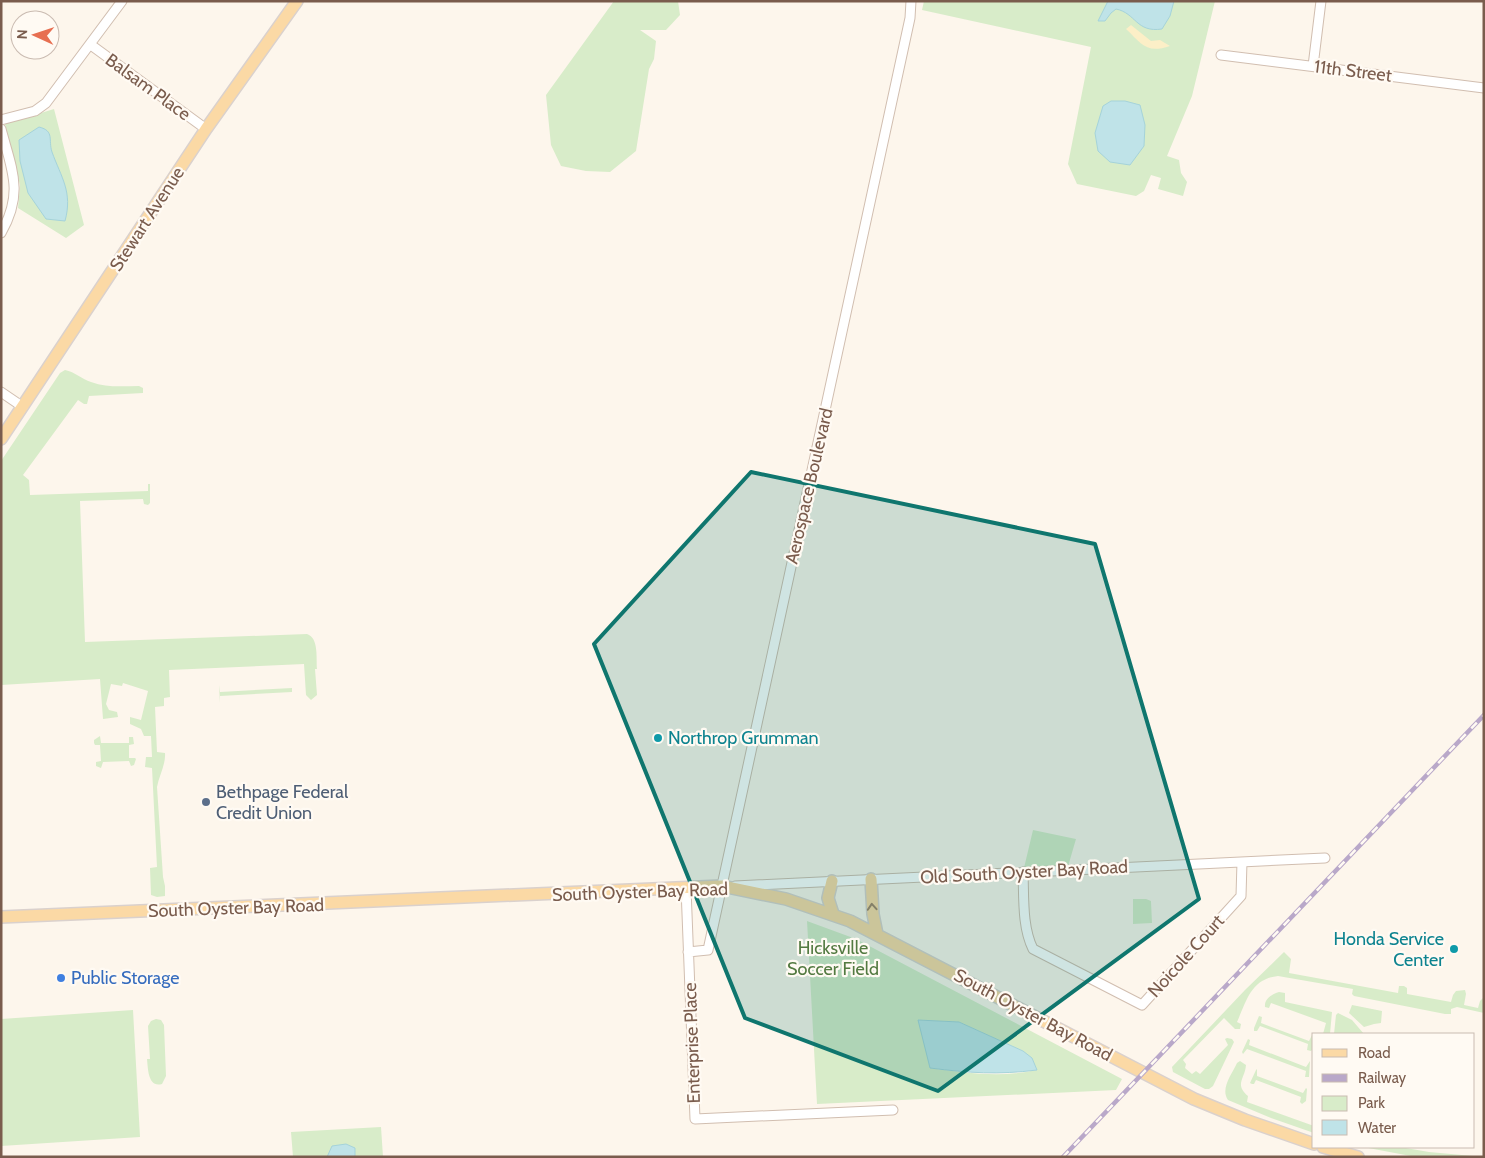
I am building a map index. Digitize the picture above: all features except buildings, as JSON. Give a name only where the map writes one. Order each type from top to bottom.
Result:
[{"type":"main road","name":"Stewart Avenue","points":[[1,439],[206,129],[296,1]]},
{"type":"main road","points":[[871,879],[873,914],[877,934]]},
{"type":"main road","points":[[832,881],[828,898],[833,914]]},
{"type":"main road","name":"South Oyster Bay Road","points":[[1,917],[722,886],[786,899],[833,914],[877,934],[1194,1098],[1262,1126],[1312,1143]]},
{"type":"main road","points":[[1326,1148],[1358,1157]]},
{"type":"street","points":[[1,120],[35,111],[46,103],[122,1]]},
{"type":"street","name":"Aerospace Boulevard","points":[[688,952],[708,950],[870,210],[910,18],[911,1]]},
{"type":"street","points":[[1313,66],[1321,1]]},
{"type":"street","name":"Balsam Place","points":[[91,45],[206,129]]},
{"type":"street","name":"11th Street","points":[[1221,55],[1484,88]]},
{"type":"street","points":[[1,129],[16,188],[10,218],[1,233]]},
{"type":"street","points":[[1,392],[22,407]]},
{"type":"street","name":"Old South Oyster Bay Road","points":[[722,886],[1326,858]]},
{"type":"street","name":"Noicole Court","points":[[1023,872],[1027,933],[1033,949],[1142,1005],[1241,896],[1242,862]]},
{"type":"street","name":"Enterprise Place","points":[[686,888],[694,1119],[893,1110]]},
{"type":"highlighted area","points":[[751,472],[1095,544],[1199,899],[938,1091],[745,1018],[594,644]]},
{"type":"green space","points":[[614,1],[678,1],[680,15],[666,30],[640,30],[656,41],[654,59],[649,69],[636,151],[610,172],[586,171],[561,166],[551,145],[546,95]]},
{"type":"green space","points":[[924,1],[1215,1],[1192,96],[1167,156],[1179,160],[1181,173],[1187,182],[1183,196],[1158,189],[1161,178],[1151,175],[1144,191],[1136,196],[1077,184],[1068,164],[1091,47],[922,10]]},
{"type":"green space","points":[[54,109],[84,225],[66,238],[18,208],[20,185],[5,124]]},
{"type":"green space","points":[[65,370],[97,384],[139,386],[143,388],[143,393],[89,396],[87,404],[78,400],[23,475],[29,480],[30,495],[148,491],[148,484],[150,484],[150,503],[148,505],[144,504],[143,499],[80,501],[85,642],[307,634],[311,636],[316,649],[317,695],[311,700],[306,695],[304,664],[169,670],[170,697],[164,698],[164,706],[155,707],[157,752],[165,753],[157,787],[165,896],[157,897],[151,895],[150,868],[157,867],[152,768],[145,767],[146,757],[152,757],[151,736],[144,736],[141,729],[130,724],[130,717],[141,720],[148,691],[123,683],[122,686],[111,684],[106,704],[109,710],[117,712],[118,717],[103,719],[100,679],[1,685],[1,461],[60,373]]},
{"type":"green space","points":[[219,685],[220,692],[292,688],[292,692],[220,696],[220,703]]},
{"type":"green space","points":[[100,736],[101,743],[129,743],[129,737],[133,737],[134,744],[129,745],[129,758],[136,759],[134,765],[131,766],[129,761],[103,762],[101,768],[96,766],[96,762],[101,761],[100,745],[95,745],[94,740]]},
{"type":"green space","points":[[1033,830],[1076,839],[1067,870],[1023,872]]},
{"type":"green space","points":[[1133,899],[1151,901],[1152,923],[1133,924]]},
{"type":"green space","name":"Hicksville Soccer Field","points":[[807,921],[856,939],[1122,1079],[1116,1090],[817,1104]],"holes":[[[919,1020],[959,1022],[1023,1051],[1036,1070],[997,1074],[930,1068]]]},
{"type":"green space","points":[[1284,952],[1291,959],[1289,973],[1398,993],[1399,986],[1404,986],[1407,988],[1407,994],[1451,1002],[1456,991],[1465,990],[1464,1005],[1478,1008],[1480,1001],[1484,997],[1484,1013],[1457,1007],[1451,1009],[1451,1014],[1445,1014],[1354,996],[1352,994],[1353,989],[1278,976],[1262,981],[1251,992],[1237,1022],[1241,1024],[1240,1029],[1235,1029],[1224,1018],[1183,1060],[1186,1064],[1185,1068],[1192,1074],[1196,1071],[1200,1074],[1228,1045],[1225,1039],[1232,1039],[1234,1042],[1213,1086],[1205,1089],[1173,1072],[1172,1067]]},
{"type":"green space","points":[[1279,992],[1285,993],[1285,1002],[1332,1012],[1330,1033],[1323,1033],[1326,1023],[1271,1003],[1269,1008],[1265,1007],[1269,997]]},
{"type":"green space","points":[[1352,1005],[1382,1011],[1381,1023],[1364,1027],[1349,1013]]},
{"type":"green space","points":[[133,1010],[140,1137],[1,1146],[1,1019]]},
{"type":"green space","points":[[1338,1013],[1352,1020],[1363,1033],[1334,1033],[1336,1015]]},
{"type":"green space","points":[[1259,1016],[1262,1017],[1261,1023],[1309,1041],[1312,1035],[1312,1050],[1307,1050],[1308,1044],[1260,1026],[1257,1031],[1254,1031]]},
{"type":"green space","points":[[161,1020],[164,1025],[166,1076],[162,1084],[154,1083],[151,1080],[147,1059],[150,1059],[148,1026],[151,1021]]},
{"type":"green space","points":[[1248,1039],[1250,1040],[1249,1045],[1306,1067],[1310,1061],[1309,1077],[1305,1077],[1306,1071],[1247,1049],[1243,1054],[1242,1052]]},
{"type":"green space","points":[[1240,1061],[1246,1065],[1241,1085],[1248,1096],[1247,1102],[1312,1125],[1312,1132],[1228,1100],[1225,1091],[1226,1086],[1237,1063]]},
{"type":"green space","points":[[1257,1069],[1257,1076],[1303,1093],[1306,1088],[1306,1101],[1302,1104],[1300,1102],[1301,1097],[1256,1080],[1254,1084],[1250,1083]]},
{"type":"green space","points":[[381,1127],[383,1157],[293,1157],[291,1132]]},
{"type":"green space","points":[[1368,1148],[1406,1148],[1484,1157],[1416,1157]]},
{"type":"sand","points":[[1131,25],[1151,41],[1160,40],[1170,46],[1155,49],[1145,46],[1126,29]]},
{"type":"water","points":[[1108,1],[1174,1],[1170,16],[1162,29],[1153,29],[1141,25],[1128,14],[1116,9],[1105,21],[1098,21]]},
{"type":"water","points":[[1111,101],[1125,101],[1140,105],[1145,125],[1144,146],[1130,165],[1110,162],[1098,151],[1095,133],[1103,106]]},
{"type":"water","points":[[39,127],[47,131],[50,136],[52,152],[65,185],[68,202],[65,221],[46,219],[28,193],[20,161],[19,140]]},
{"type":"water","points":[[918,1020],[959,1022],[1023,1051],[1032,1058],[1037,1070],[984,1073],[930,1068]]},
{"type":"water","points":[[346,1144],[355,1148],[355,1157],[327,1157],[332,1146]]},
{"type":"railway","points":[[1063,1157],[1484,715]]},
{"type":"place","name":"Northrop Grumman","points":[[658,738]]},
{"type":"place","name":"Bethpage Federal Credit Union","points":[[206,802]]},
{"type":"place","name":"Honda Service Center","points":[[1454,949]]},
{"type":"place","name":"Public Storage","points":[[61,978]]}]
